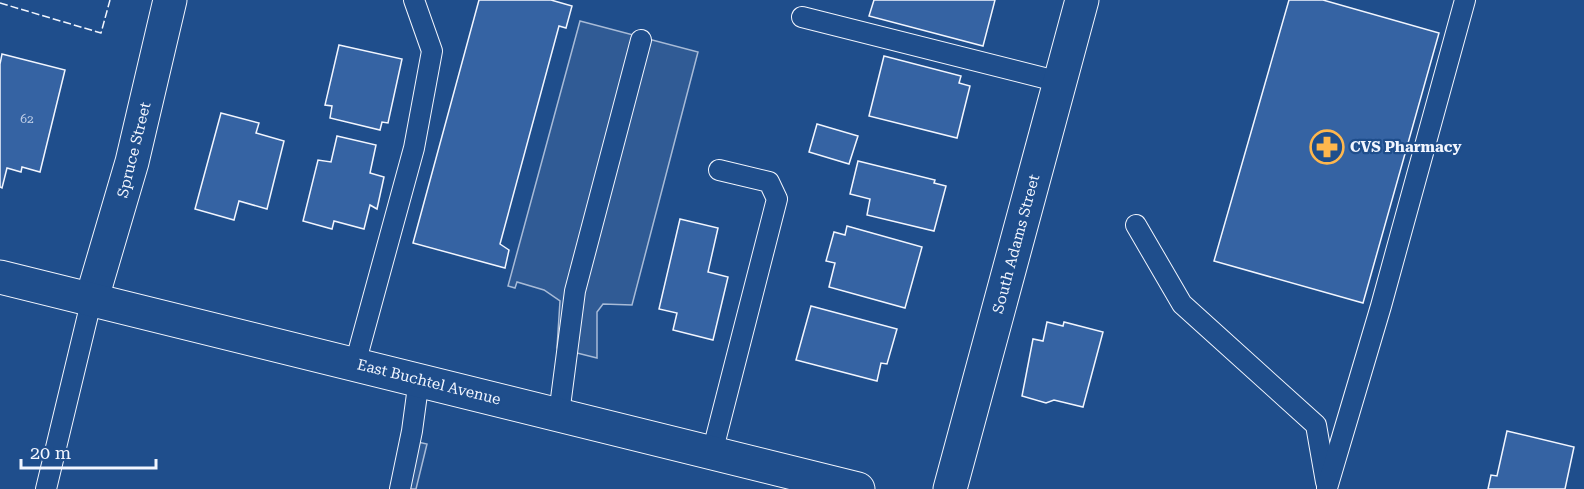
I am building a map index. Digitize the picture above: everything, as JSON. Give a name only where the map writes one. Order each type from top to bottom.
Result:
[{"type":"main road","name":"Spruce Street","points":[[92,298],[132,162],[170,0]]},
{"type":"main road","name":"South Adams Street","points":[[950,489],[1082,0]]},
{"type":"main road","name":"East Buchtel Avenue","points":[[0,277],[858,489]]},
{"type":"lane","points":[[355,364],[414,148],[432,51],[414,0]]},
{"type":"lane","points":[[1327,488],[1394,259],[1465,0]]},
{"type":"lane","points":[[802,17],[1060,82]]},
{"type":"lane","points":[[560,414],[575,291],[640,40]]},
{"type":"lane","points":[[712,453],[777,199],[769,182],[719,170]]},
{"type":"lane","points":[[1136,225],[1182,304],[1316,425],[1327,488]]},
{"type":"lane","points":[[46,489],[92,298]]},
{"type":"lane","points":[[400,489],[412,431],[419,379]]},
{"type":"shaded area","points":[[580,21],[698,52],[632,305],[603,304],[597,312],[597,358],[557,348],[560,301],[544,290],[517,282],[515,288],[508,286]]},
{"type":"shaded area","points":[[404,439],[427,444],[416,489],[392,489]]},
{"type":"building","points":[[479,0],[551,0],[572,6],[566,28],[559,26],[500,244],[509,250],[505,268],[413,243]]},
{"type":"building","points":[[874,0],[995,0],[983,46],[869,16]]},
{"type":"building","name":"CVS Pharmacy","points":[[1289,0],[1323,0],[1439,33],[1363,303],[1214,261]]},
{"type":"building","points":[[339,45],[402,59],[388,123],[382,122],[380,130],[330,118],[332,106],[325,105]]},
{"type":"building","points":[[2,54],[65,70],[40,172],[22,167],[21,172],[7,168],[2,188],[0,187],[0,64]]},
{"type":"building","points":[[884,56],[961,76],[959,83],[970,86],[957,138],[869,116]]},
{"type":"building","points":[[221,113],[259,123],[256,133],[284,141],[267,209],[239,201],[234,220],[195,209]]},
{"type":"building","points":[[817,124],[858,136],[849,164],[809,152]]},
{"type":"building","points":[[337,136],[376,145],[370,173],[384,177],[377,209],[370,205],[364,229],[334,221],[332,229],[303,221],[318,160],[331,162]]},
{"type":"building","points":[[858,161],[935,180],[934,183],[946,186],[934,231],[867,215],[870,199],[850,194]]},
{"type":"building","points":[[680,219],[718,228],[708,272],[728,277],[713,340],[673,330],[677,313],[659,309]]},
{"type":"building","points":[[847,226],[922,247],[905,308],[829,287],[835,263],[826,261],[834,232],[845,235]]},
{"type":"building","points":[[811,306],[897,329],[887,364],[881,363],[877,381],[796,360]]},
{"type":"building","points":[[1047,322],[1063,326],[1064,322],[1103,332],[1083,407],[1054,400],[1046,403],[1022,396],[1033,339],[1043,341]]},
{"type":"building","points":[[1507,431],[1574,447],[1565,489],[1488,489],[1491,475],[1497,476]]},
{"type":"fence","points":[[0,3],[101,33],[110,0]]},
{"type":"place","name":"CVS Pharmacy","points":[[1327,147]]}]
